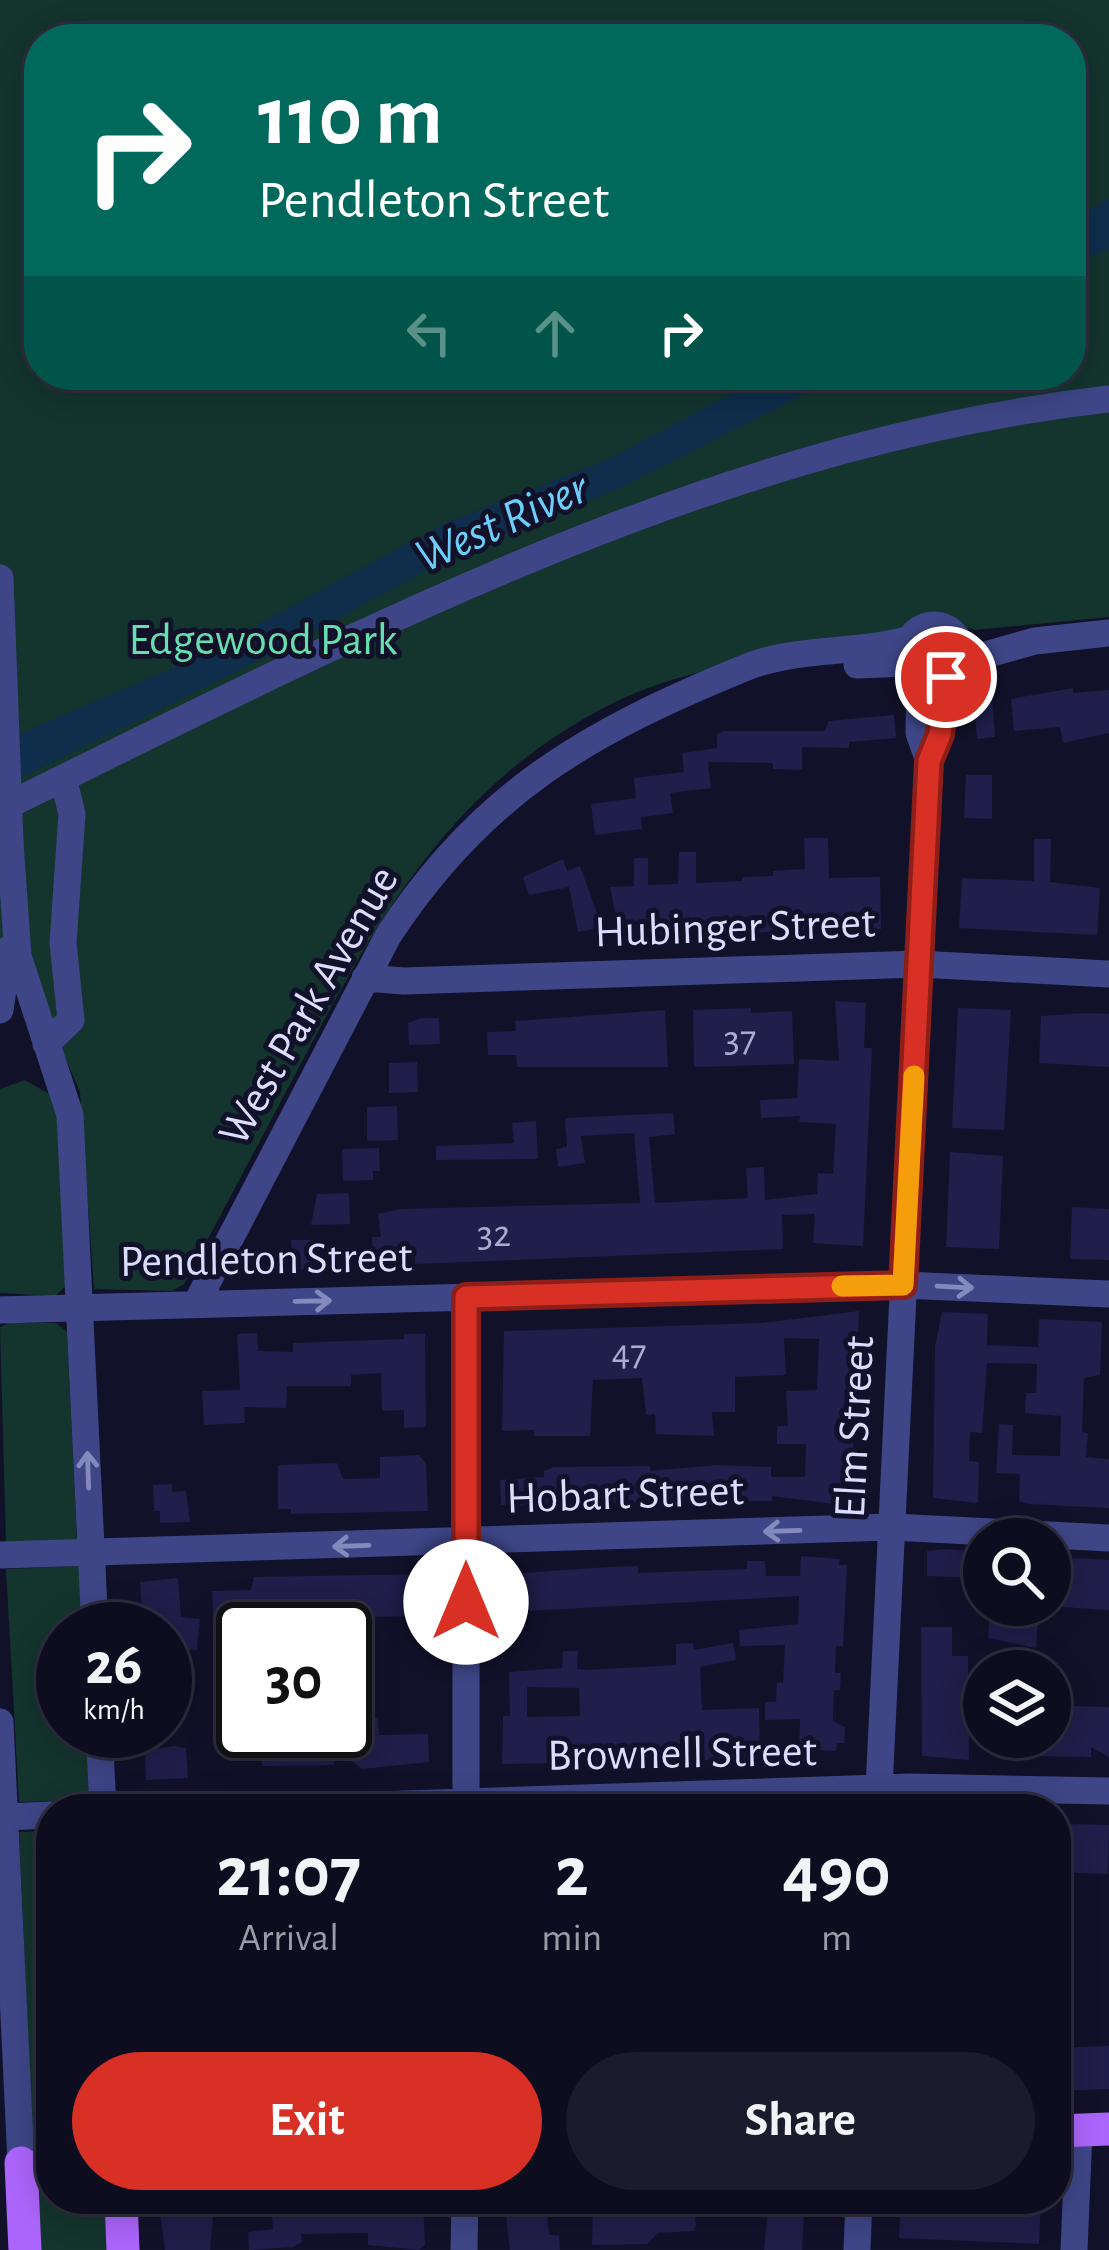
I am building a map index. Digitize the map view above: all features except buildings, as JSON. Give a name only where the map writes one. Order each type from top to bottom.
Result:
[{"type":"main road","points":[[24,2163],[25,2250]]},
{"type":"main road","points":[[122,2214],[123,2250]]},
{"type":"street","points":[[0,809],[441,598],[651,514],[862,447],[993,417],[1109,399]]},
{"type":"street","points":[[0,578],[18,956],[70,1115],[94,1602]]},
{"type":"street","name":"West Park Avenue","points":[[196,1304],[365,978],[415,894],[513,790],[615,723],[765,663],[933,659],[1109,634]]},
{"type":"street","name":"Elm Street","points":[[879,1794],[929,761],[919,733],[933,659]]},
{"type":"street","points":[[46,1044],[71,1020],[63,943],[72,814],[63,778]]},
{"type":"street","points":[[0,1010],[9,955],[10,843]]},
{"type":"street","name":"Hubinger Street","points":[[365,978],[398,981],[919,964],[1109,974]]},
{"type":"street","name":"Pendleton Street","points":[[0,1310],[903,1285],[1109,1294]]},
{"type":"street","points":[[466,1297],[466,1794]]},
{"type":"street","name":"Hobart Street","points":[[0,1555],[892,1527],[1109,1538]]},
{"type":"street","points":[[0,1722],[24,2163]]},
{"type":"street","points":[[100,1758],[102,1794]]},
{"type":"street","name":"Brownell Street","points":[[1023,1794],[1109,1791]]},
{"type":"street","points":[[4,1817],[36,1816]]},
{"type":"street","points":[[1074,2250],[1081,2130]]},
{"type":"street","points":[[464,2214],[464,2250]]},
{"type":"street","points":[[857,2250],[858,2214]]},
{"type":"green space","name":"Edgewood Park","points":[[0,0],[1109,0],[1109,617],[974,630],[933,617],[892,636],[679,678],[609,705],[555,737],[465,813],[394,902],[333,1004],[184,1284],[172,1291],[94,1289],[80,1092],[42,1004],[0,986]]},
{"type":"green space","points":[[25,1080],[49,1094],[57,1117],[66,1286],[55,1296],[0,1293],[0,1089]]},
{"type":"green space","points":[[56,1323],[67,1332],[77,1540],[6,1543],[0,1327]]},
{"type":"green space","points":[[80,1566],[81,1602],[36,1602],[36,1758],[87,1758],[89,1794],[36,1794],[36,1802],[19,1802],[6,1569]]},
{"type":"green space","points":[[36,1831],[33,2143],[19,1832]]},
{"type":"green space","points":[[36,2214],[109,2214],[110,2250],[38,2250]]},
{"type":"water","points":[[1109,199],[1109,249],[1086,259],[1086,211]]},
{"type":"water","name":"West River","points":[[739,390],[812,390],[618,489],[465,549],[284,648],[0,788],[0,742],[194,659],[445,523],[609,459]]},
{"type":"slow traffic","points":[[842,1286],[903,1285],[914,1076]]},
{"type":"route","points":[[466,1602],[466,1297],[903,1285],[929,761],[940,734],[946,677]]}]
